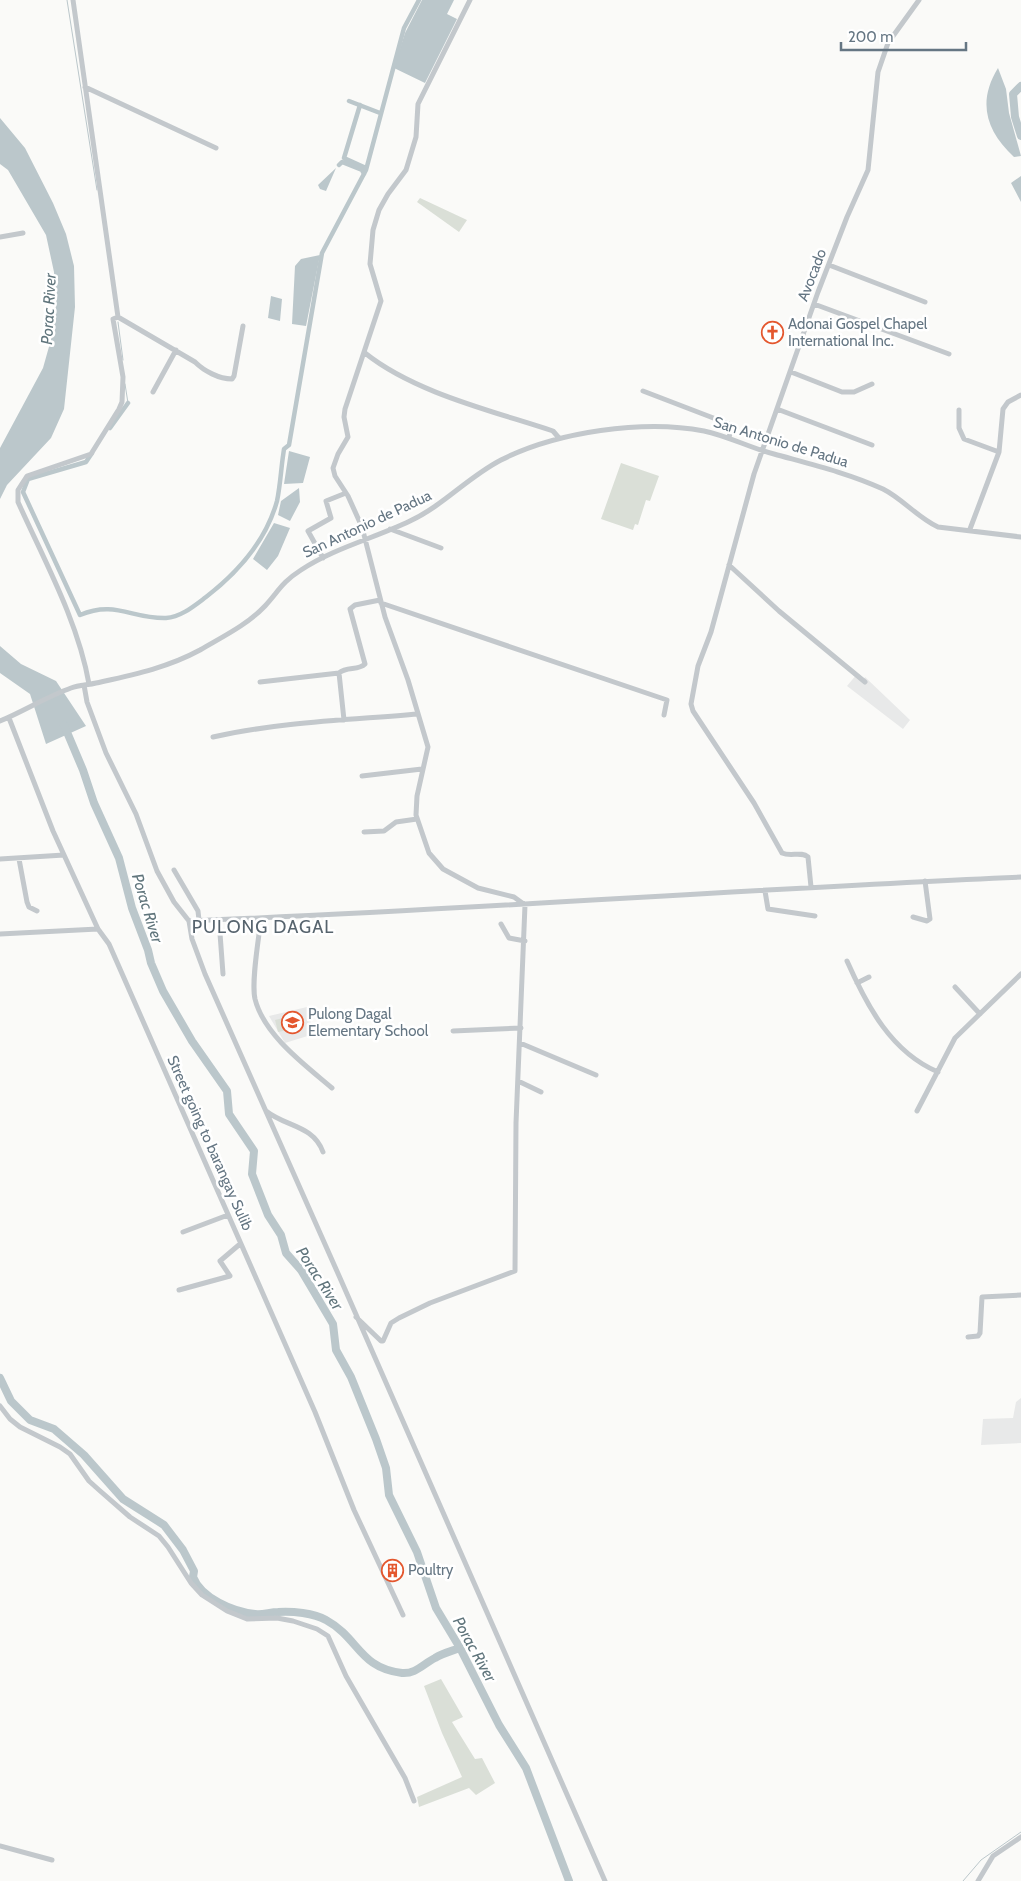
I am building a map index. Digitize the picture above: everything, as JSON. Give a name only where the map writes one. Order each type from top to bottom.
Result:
[{"type":"street","points":[[73,0],[118,317]]},
{"type":"street","points":[[470,0],[418,104],[416,136],[406,170],[379,210],[373,230],[370,264],[380,301],[365,353],[345,409],[344,417],[348,437],[338,454],[333,468],[334,476],[356,512],[365,539],[380,601],[428,747],[417,796],[417,819],[429,853],[443,869],[485,891],[514,897],[525,905]]},
{"type":"street","name":"Avocado","points":[[811,887],[808,857],[803,854],[786,855],[782,853],[754,803],[728,766],[691,706],[698,666],[711,632],[762,450],[814,304],[868,170],[878,72],[888,43],[919,0]]},
{"type":"street","points":[[85,87],[216,148]]},
{"type":"street","points":[[0,237],[23,233]]},
{"type":"street","points":[[829,265],[925,302]]},
{"type":"street","points":[[814,304],[949,354]]},
{"type":"street","points":[[118,317],[176,350],[201,368],[224,379],[232,379],[243,326]]},
{"type":"street","points":[[118,317],[113,319],[113,325],[120,351],[123,376],[122,402],[119,409],[91,454],[27,476],[18,490],[18,502],[73,627],[85,662],[87,702],[106,753],[136,814],[157,871],[174,902],[189,921],[194,947],[205,974],[605,1881]]},
{"type":"street","points":[[153,392],[176,350]]},
{"type":"street","points":[[365,353],[384,368],[482,410],[553,431],[559,438]]},
{"type":"street","points":[[791,372],[842,392],[854,392],[872,384]]},
{"type":"street","points":[[643,391],[729,424],[731,428],[728,438]]},
{"type":"street","points":[[970,529],[999,452],[1003,409],[1008,402],[1021,396]]},
{"type":"street","points":[[777,409],[872,445]]},
{"type":"street","points":[[959,410],[959,428],[964,439],[999,452]]},
{"type":"street","name":"San Antonio de Padua","points":[[0,721],[70,688],[168,666],[198,651],[249,620],[266,605],[280,586],[300,570],[365,539],[411,520],[445,501],[483,471],[502,460],[559,438],[657,426],[682,427],[728,438],[762,450],[833,470],[877,487],[910,507],[926,521],[938,527],[970,529],[1021,537]]},
{"type":"street","points":[[323,558],[308,532],[331,518],[326,501],[346,493]]},
{"type":"street","points":[[389,529],[441,548]]},
{"type":"street","points":[[729,565],[779,611],[865,682]]},
{"type":"street","points":[[260,682],[339,673],[344,669],[362,667],[365,664],[350,609],[356,605],[380,601],[667,700],[664,715]]},
{"type":"street","points":[[339,673],[344,720]]},
{"type":"street","points":[[213,737],[247,730],[418,714]]},
{"type":"street","name":"Street going to barangay Sulib","points":[[9,718],[64,855],[98,929],[108,944],[296,1369],[354,1510],[404,1615]]},
{"type":"street","points":[[362,776],[422,769]]},
{"type":"street","points":[[364,832],[386,831],[396,822],[417,819]]},
{"type":"street","points":[[0,859],[64,855]]},
{"type":"street","points":[[19,859],[26,902],[29,907],[37,911]]},
{"type":"street","points":[[174,870],[198,911],[199,920]]},
{"type":"street","points":[[189,921],[525,905],[811,887],[1021,877]]},
{"type":"street","points":[[913,916],[926,921],[930,919],[925,881]]},
{"type":"street","points":[[765,891],[768,909],[815,916]]},
{"type":"street","points":[[356,1317],[381,1342],[391,1322],[436,1300],[515,1271],[518,1081],[525,905]]},
{"type":"street","points":[[261,918],[255,999],[283,1047],[332,1088]]},
{"type":"street","points":[[219,920],[223,974]]},
{"type":"street","points":[[501,924],[510,938],[525,941]]},
{"type":"street","points":[[0,934],[98,929]]},
{"type":"street","points":[[847,961],[874,1015],[890,1036],[909,1056],[938,1072]]},
{"type":"street","points":[[918,1111],[955,1038],[1021,974]]},
{"type":"street","points":[[857,983],[869,977]]},
{"type":"street","points":[[955,987],[980,1014]]},
{"type":"street","points":[[453,1031],[521,1028]]},
{"type":"street","points":[[520,1042],[596,1075]]},
{"type":"street","points":[[518,1081],[541,1092]]},
{"type":"street","points":[[264,1109],[276,1119],[302,1128],[311,1134],[320,1144],[323,1152]]},
{"type":"street","points":[[183,1232],[228,1216]]},
{"type":"street","points":[[179,1290],[230,1276],[220,1261],[240,1244]]},
{"type":"street","points":[[968,1337],[978,1336],[980,1333],[982,1297],[1021,1295]]},
{"type":"street","points":[[0,1406],[10,1419],[20,1427],[70,1454],[89,1481],[130,1517],[159,1536],[191,1583],[202,1595],[227,1611],[247,1619],[277,1618],[293,1621],[317,1629],[328,1636],[346,1676],[405,1778],[414,1800]]},
{"type":"street","points":[[978,1881],[992,1856],[1021,1837]]},
{"type":"street","points":[[0,1846],[52,1860]]},
{"type":"shaded area","points":[[422,0],[454,0],[447,14],[457,19],[425,83],[394,68],[405,33]]},
{"type":"shaded area","points":[[998,68],[1006,89],[1009,113],[1021,156],[1014,157],[1004,147],[991,126],[988,115],[986,104],[988,93]]},
{"type":"shaded area","points":[[0,118],[25,148],[53,203],[66,234],[74,266],[75,307],[64,409],[51,438],[7,485],[0,499],[0,448],[43,368],[52,336],[56,305],[54,272],[46,235],[8,170],[0,164]]},
{"type":"shaded area","points":[[336,168],[326,191],[320,189],[318,185]]},
{"type":"shaded area","points":[[1021,176],[1021,202],[1011,183]]},
{"type":"shaded area","points":[[420,198],[467,220],[459,232],[417,202]]},
{"type":"shaded area","points":[[320,255],[306,326],[292,324],[295,266],[301,259]]},
{"type":"shaded area","points":[[271,296],[282,299],[280,321],[268,318]]},
{"type":"shaded area","points":[[289,451],[310,457],[303,483],[284,484]]},
{"type":"shaded area","points":[[621,463],[659,476],[650,501],[646,500],[638,525],[635,524],[633,530],[601,519]]},
{"type":"shaded area","points":[[299,488],[300,502],[290,521],[278,515],[281,501]]},
{"type":"shaded area","points":[[274,523],[290,528],[278,556],[267,570],[253,559]]},
{"type":"shaded area","points":[[0,646],[21,664],[56,681],[86,726],[46,744],[30,694],[0,673]]},
{"type":"shaded area","points":[[857,674],[864,679],[865,677],[910,720],[903,729],[847,686]]},
{"type":"shaded area","name":"Pulong Dagal Elementary School","points":[[307,1007],[314,1034],[285,1043],[269,1016]]},
{"type":"shaded area","points":[[295,1015],[297,1028],[278,1032],[275,1020]]},
{"type":"shaded area","points":[[1021,1398],[1021,1443],[981,1445],[983,1419],[1013,1418],[1016,1402]]},
{"type":"shaded area","points":[[441,1679],[463,1717],[452,1722],[475,1759],[482,1758],[495,1783],[476,1795],[469,1788],[419,1807],[417,1797],[462,1777],[442,1733],[424,1686]]},
{"type":"waterway","points":[[67,0],[97,190]]},
{"type":"waterway","points":[[92,453],[86,462],[28,479],[23,492],[80,615],[103,609],[123,611],[154,618],[177,616],[218,588],[239,567],[258,543],[266,530],[277,501],[284,449],[289,445],[322,253],[366,170],[404,28],[419,0]]},
{"type":"waterway","points":[[1021,86],[1013,94],[1015,117],[1021,136]]},
{"type":"waterway","points":[[349,101],[380,113]]},
{"type":"waterway","points":[[360,105],[344,158],[366,168]]},
{"type":"waterway","points":[[339,165],[342,162],[362,170],[364,174]]},
{"type":"waterway","points":[[118,322],[123,360]]},
{"type":"waterway","points":[[125,384],[128,403]]},
{"type":"waterway","points":[[110,428],[128,403]]},
{"type":"waterway","name":"Porac River","points":[[64,725],[83,770],[94,803],[119,858],[132,908],[163,991],[192,1041],[227,1091],[229,1114],[254,1151],[252,1174],[268,1215],[281,1235],[286,1253],[301,1270],[333,1324],[336,1350],[351,1377],[376,1439],[386,1468],[389,1495],[417,1552],[436,1608],[460,1648],[499,1725],[526,1768],[569,1881]]},
{"type":"waterway","points":[[0,1378],[11,1401],[30,1420],[54,1429],[84,1455],[123,1499],[164,1525],[183,1550],[194,1571],[193,1577],[197,1585],[219,1603],[246,1613],[290,1612],[309,1614],[321,1618],[337,1627],[368,1659],[388,1670],[402,1673],[411,1672],[444,1653],[460,1648]]},
{"type":"waterway","points":[[963,1881],[981,1860],[1021,1832]]},
{"type":"place","name":"Adonai Gospel Chapel International Inc.","points":[[772,333]]},
{"type":"place","name":"Pulong Dagal Elementary School","points":[[292,1023]]},
{"type":"place","name":"Poultry","points":[[392,1570]]},
{"type":"district","name":"PULONG DAGAL","points":[[263,927]]}]
